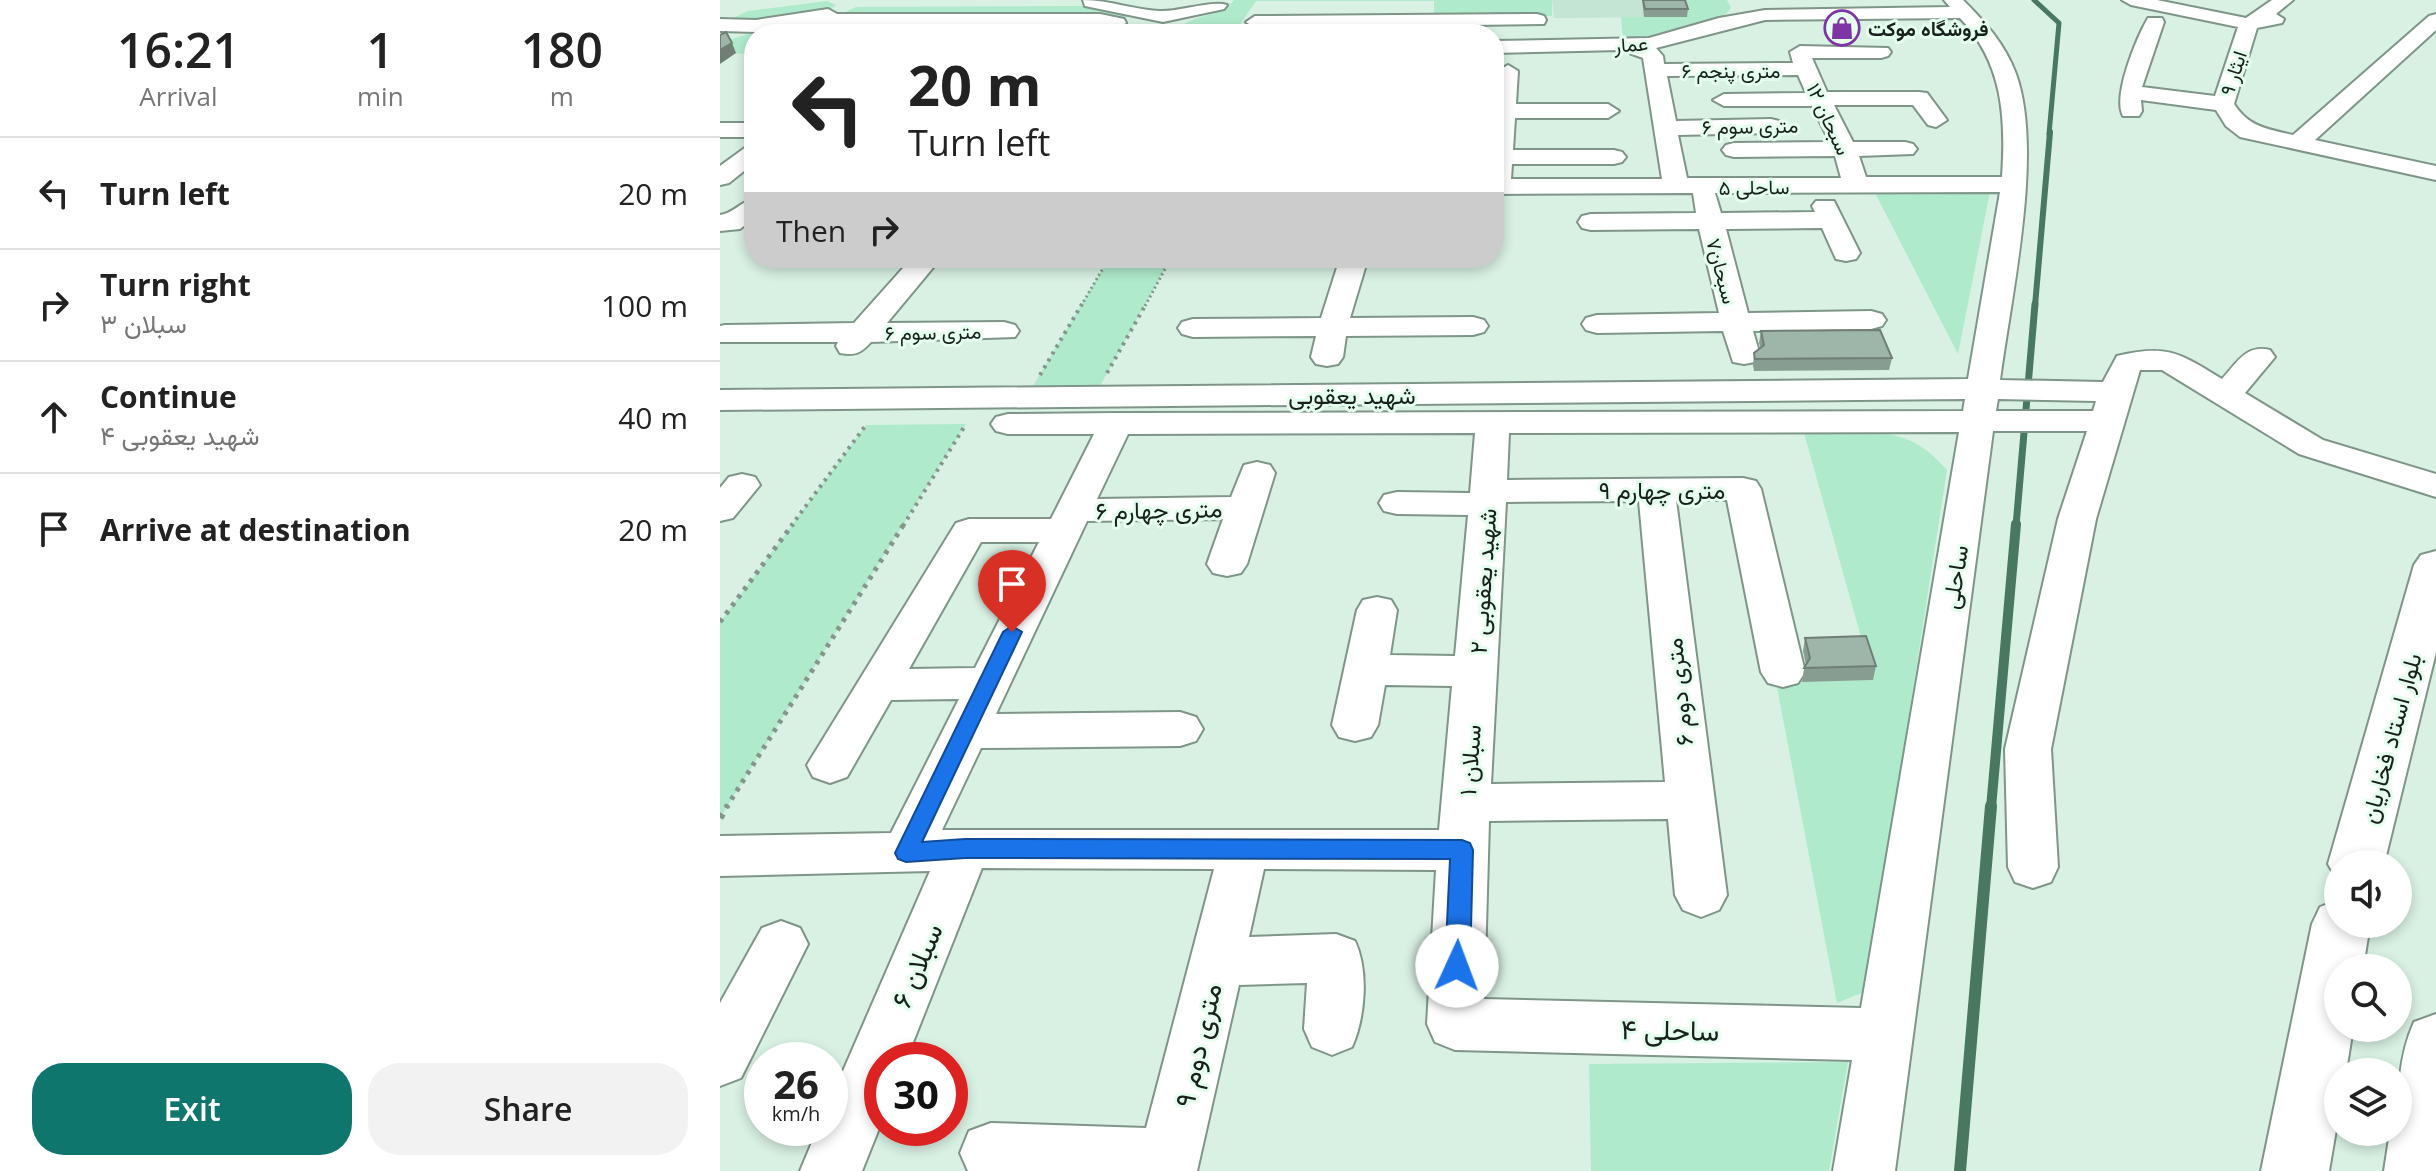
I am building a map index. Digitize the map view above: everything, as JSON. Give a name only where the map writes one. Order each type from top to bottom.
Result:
[{"type":"main road","name":"بلوار استاد فخاریان","points":[[2360,850],[2436,565]]},
{"type":"main road","points":[[2295,1171],[2338,938]]},
{"type":"main road","points":[[2418,1171],[2436,1043]]},
{"type":"street","points":[[1733,0],[1750,38]]},
{"type":"street","points":[[2131,0],[2249,24]]},
{"type":"street","points":[[2190,12],[2206,0]]},
{"type":"street","points":[[768,24],[839,10],[845,6],[842,1],[1096,1],[1168,23]]},
{"type":"street","points":[[1132,24],[1136,16],[1168,23],[1220,2]]},
{"type":"street","name":"ایثار ۹","points":[[2228,112],[2249,24],[2289,16],[2292,4]]},
{"type":"street","points":[[1743,19],[1835,7],[1966,8]]},
{"type":"street","points":[[720,17],[747,8]]},
{"type":"street","points":[[1743,19],[1791,23],[1966,8]]},
{"type":"street","name":"ساحلی","points":[[1864,1171],[2014,184],[2016,126],[2007,75],[1991,42],[1966,8]]},
{"type":"street","points":[[803,19],[1100,20],[1112,24]]},
{"type":"street","name":"عمار","points":[[1504,47],[1627,46],[1665,41],[1743,19]]},
{"type":"street","points":[[1464,24],[1553,20]]},
{"type":"street","points":[[2298,143],[2436,20]]},
{"type":"street","points":[[1255,22],[1295,24]]},
{"type":"street","points":[[2155,22],[2130,102],[2228,112],[2248,132],[2436,173]]},
{"type":"street","points":[[720,25],[744,27]]},
{"type":"street","points":[[720,38],[744,32]]},
{"type":"street","points":[[1627,46],[1709,48]]},
{"type":"street","points":[[1627,46],[1645,50],[1653,56],[1656,70]]},
{"type":"street","name":"۶ متری پنجم","points":[[1656,70],[1881,53]]},
{"type":"street","name":"سبحان ۱۲","points":[[1802,61],[1845,149],[1856,186]]},
{"type":"street","name":"سبحان۷","points":[[1656,70],[1667,128],[1690,187],[1709,221],[1744,355]]},
{"type":"street","points":[[1504,71],[1536,71]]},
{"type":"street","points":[[1723,100],[1919,98],[1936,120]]},
{"type":"street","points":[[1504,111],[1608,111]]},
{"type":"street","name":"۶ متری سوم","points":[[1667,128],[1833,124]]},
{"type":"street","points":[[720,130],[744,130]]},
{"type":"street","points":[[1734,150],[1905,149]]},
{"type":"street","points":[[1504,157],[1614,157]]},
{"type":"street","points":[[720,178],[743,158]]},
{"type":"street","name":"ساحلی ۵","points":[[1504,187],[2014,184]]},
{"type":"street","points":[[720,223],[731,223],[744,213]]},
{"type":"street","points":[[1591,226],[1828,213],[1846,253]]},
{"type":"street","points":[[723,336],[854,342],[918,268]]},
{"type":"street","points":[[1327,357],[1351,268]]},
{"type":"street","points":[[1598,292],[1597,332],[1735,322],[1870,317]]},
{"type":"street","points":[[1206,296],[1190,336],[1333,326],[1471,335],[1476,293]]},
{"type":"street","points":[[723,336],[759,301]]},
{"type":"street","name":"۶ متری سوم","points":[[854,342],[1004,331]]},
{"type":"street","points":[[2225,396],[2259,357]]},
{"type":"street","points":[[2033,867],[2028,749],[2077,519],[2128,363],[2157,358],[2173,363],[2311,447],[2436,486]]},
{"type":"street","name":"شهید یعقوبی","points":[[720,400],[1027,396],[1106,409],[1493,422],[1981,405]]},
{"type":"street","points":[[1981,405],[2112,406]]},
{"type":"street","name":"شهید یعقوبی","points":[[720,426],[966,424],[1106,409],[1981,405]]},
{"type":"street","points":[[906,853],[1068,520],[1106,409]]},
{"type":"street","name":"شهید یعقوبی ۲","points":[[1476,671],[1493,422]]},
{"type":"street","points":[[1227,564],[1257,473]]},
{"type":"street","name":"۹ متری چهارم","points":[[1488,497],[1656,489],[1743,489],[1783,672]]},
{"type":"street","name":"۶ متری دوم","points":[[1656,489],[1701,895]]},
{"type":"street","points":[[1396,505],[1488,497]]},
{"type":"street","name":"۶ متری چهارم","points":[[1068,520],[1244,508]]},
{"type":"street","points":[[830,765],[969,531],[1068,520]]},
{"type":"street","points":[[1355,725],[1377,610]]},
{"type":"street","points":[[1366,670],[1476,671]]},
{"type":"street","name":"سبلان ۱","points":[[1455,1024],[1464,826],[1476,671]]},
{"type":"street","points":[[876,685],[987,683]]},
{"type":"street","points":[[966,731],[1180,729]]},
{"type":"street","points":[[720,856],[906,853],[965,848],[1244,849],[1690,800]]},
{"type":"street","name":"سبلان ۶","points":[[831,1171],[965,848]]},
{"type":"street","name":"۹ متری دوم","points":[[1168,1165],[1244,849]]},
{"type":"street","points":[[1222,940],[1336,958],[1332,1029]]},
{"type":"street","points":[[728,1031],[781,944]]},
{"type":"street","name":"ساحلی ۴","points":[[1455,1024],[1884,1035]]},
{"type":"street","points":[[991,1153],[1168,1165]]},
{"type":"path","points":[[1027,396],[1103,268]]},
{"type":"path","points":[[1106,409],[1167,268]]},
{"type":"path","points":[[720,818],[966,424]]},
{"type":"path","points":[[720,622],[866,425]]},
{"type":"shaded area","points":[[1552,0],[1682,0],[1687,17],[1554,18]]},
{"type":"green space","points":[[1234,0],[1552,0],[1552,16],[1434,17],[1434,1],[1256,1],[1240,24],[1186,24]]},
{"type":"green space","points":[[1683,0],[1727,0],[1731,8],[1723,16],[1697,28],[1623,42],[1621,17],[1687,17]]},
{"type":"green space","points":[[827,1],[836,5],[816,14],[785,20],[753,22],[731,19],[748,11]]},
{"type":"green space","points":[[1082,6],[1110,9],[1128,16],[1119,19],[837,16],[856,7]]},
{"type":"green space","points":[[743,36],[744,54],[720,53],[720,43]]},
{"type":"green space","points":[[1874,191],[1990,192],[1958,354]]},
{"type":"green space","points":[[1103,268],[1165,268],[1095,395],[1027,396]]},
{"type":"green space","points":[[966,424],[720,818],[720,622],[866,425]]},
{"type":"green space","points":[[1878,432],[1917,444],[1947,470],[1866,991],[1837,1003],[1776,682],[1873,680],[1804,433]]},
{"type":"green space","points":[[1848,1062],[1829,1171],[1591,1171],[1589,1064]]},
{"type":"building","points":[[1643,0],[1685,0],[1688,9],[1645,9]]},
{"type":"building","points":[[726,32],[732,43],[720,50],[720,35]]},
{"type":"building","points":[[1880,330],[1892,358],[1755,359],[1754,353],[1764,345],[1761,331]]},
{"type":"building","points":[[1866,636],[1876,666],[1804,668],[1810,658],[1805,638]]},
{"type":"waterway","points":[[2034,0],[2059,23],[2049,134]]},
{"type":"waterway","points":[[2035,306],[2050,132]]},
{"type":"waterway","points":[[2016,526],[2035,304]]},
{"type":"waterway","points":[[1991,808],[2016,524]]},
{"type":"waterway","points":[[1960,1171],[1991,806]]},
{"type":"place","name":"فروشگاه موکت","points":[[1842,28]]},
{"type":"route","points":[[1012,632],[906,853],[965,848],[1462,850],[1457,966]]}]
